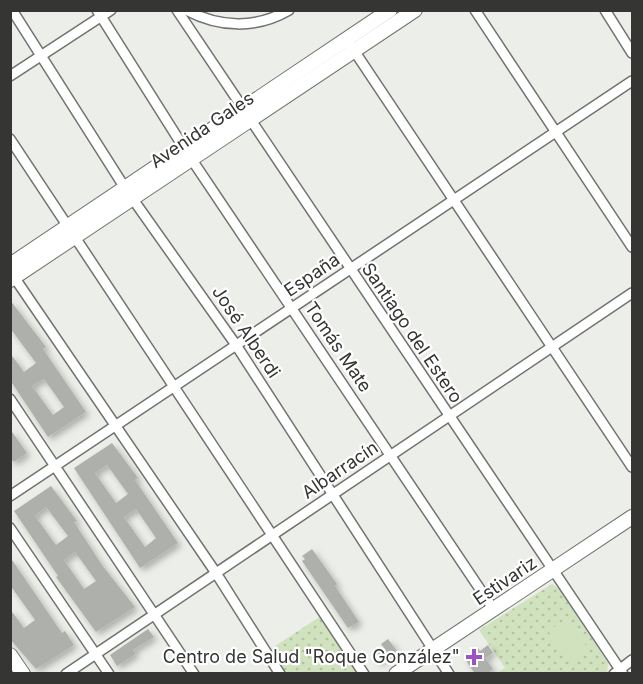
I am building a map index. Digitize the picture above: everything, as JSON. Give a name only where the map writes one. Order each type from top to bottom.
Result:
[{"type":"street","name":"José Alberdi","points":[[12,10],[129,193],[236,345],[334,493],[449,674]]},
{"type":"street","points":[[10,76],[99,14],[111,10]]},
{"type":"street","name":"Santiago del Estero","points":[[177,10],[619,672]]},
{"type":"street","points":[[186,10],[214,21],[252,24],[270,20],[289,10]]},
{"type":"street","name":"Avenida Gales","points":[[350,45],[390,10]]},
{"type":"street","name":"Avenida Gales","points":[[11,274],[350,45],[415,10]]},
{"type":"street","points":[[475,10],[633,247]]},
{"type":"street","points":[[605,10],[633,53]]},
{"type":"street","name":"Tomás Mate","points":[[99,14],[188,154],[494,610]]},
{"type":"street","points":[[350,45],[633,467]]},
{"type":"street","name":"España","points":[[10,496],[633,81]]},
{"type":"street","points":[[10,139],[274,534],[364,674]]},
{"type":"street","points":[[11,274],[216,573],[279,674]]},
{"type":"street","name":"Albarracín","points":[[66,674],[633,293]]},
{"type":"street","points":[[10,399],[195,674]]},
{"type":"street","name":"Estivariz","points":[[396,674],[633,517]]},
{"type":"street","points":[[10,528],[109,674]]},
{"type":"street","points":[[10,655],[23,674]]},
{"type":"street","points":[[619,672],[633,660]]},
{"type":"green space","points":[[552,584],[558,588],[608,663],[607,673],[497,673],[505,668],[479,630]]},
{"type":"green space","points":[[321,616],[359,673],[284,673],[269,650]]},
{"type":"green space","points":[[568,618],[589,650],[570,663],[548,631]]},
{"type":"building","points":[[10,300],[46,347],[43,349],[86,412],[48,437],[10,380],[10,353],[24,372],[36,363],[10,328]],"holes":[[[44,379],[64,407],[53,415],[32,386]]]},
{"type":"building","points":[[10,429],[27,453],[14,462],[10,458]]},
{"type":"building","points":[[112,443],[138,478],[135,480],[178,543],[140,568],[74,468]],"holes":[[[107,465],[128,494],[116,503],[95,473]],[[136,509],[156,538],[145,547],[124,517]]]},
{"type":"building","points":[[51,486],[77,521],[74,522],[102,565],[135,607],[96,632],[56,577],[58,576],[14,511]],"holes":[[[46,507],[68,536],[56,545],[35,516]],[[75,552],[96,581],[84,589],[64,560]]]},
{"type":"building","points":[[312,549],[337,584],[335,586],[359,622],[348,628],[302,561],[305,559],[302,556]]},
{"type":"building","points":[[10,557],[62,633],[65,631],[74,645],[36,669],[10,639],[10,609],[24,628],[35,620],[10,585]]},
{"type":"building","points":[[148,629],[154,637],[133,650],[136,654],[117,666],[110,655]]},
{"type":"building","points":[[388,639],[397,651],[379,662],[373,656],[384,648],[381,644]]},
{"type":"building","name":"Centro de Salud \"Roque González\"","points":[[488,645],[493,653],[485,658],[493,669],[487,674],[475,674],[464,657]]},
{"type":"place","name":"Centro de Salud \"Roque González\"","points":[[474,657]]}]
